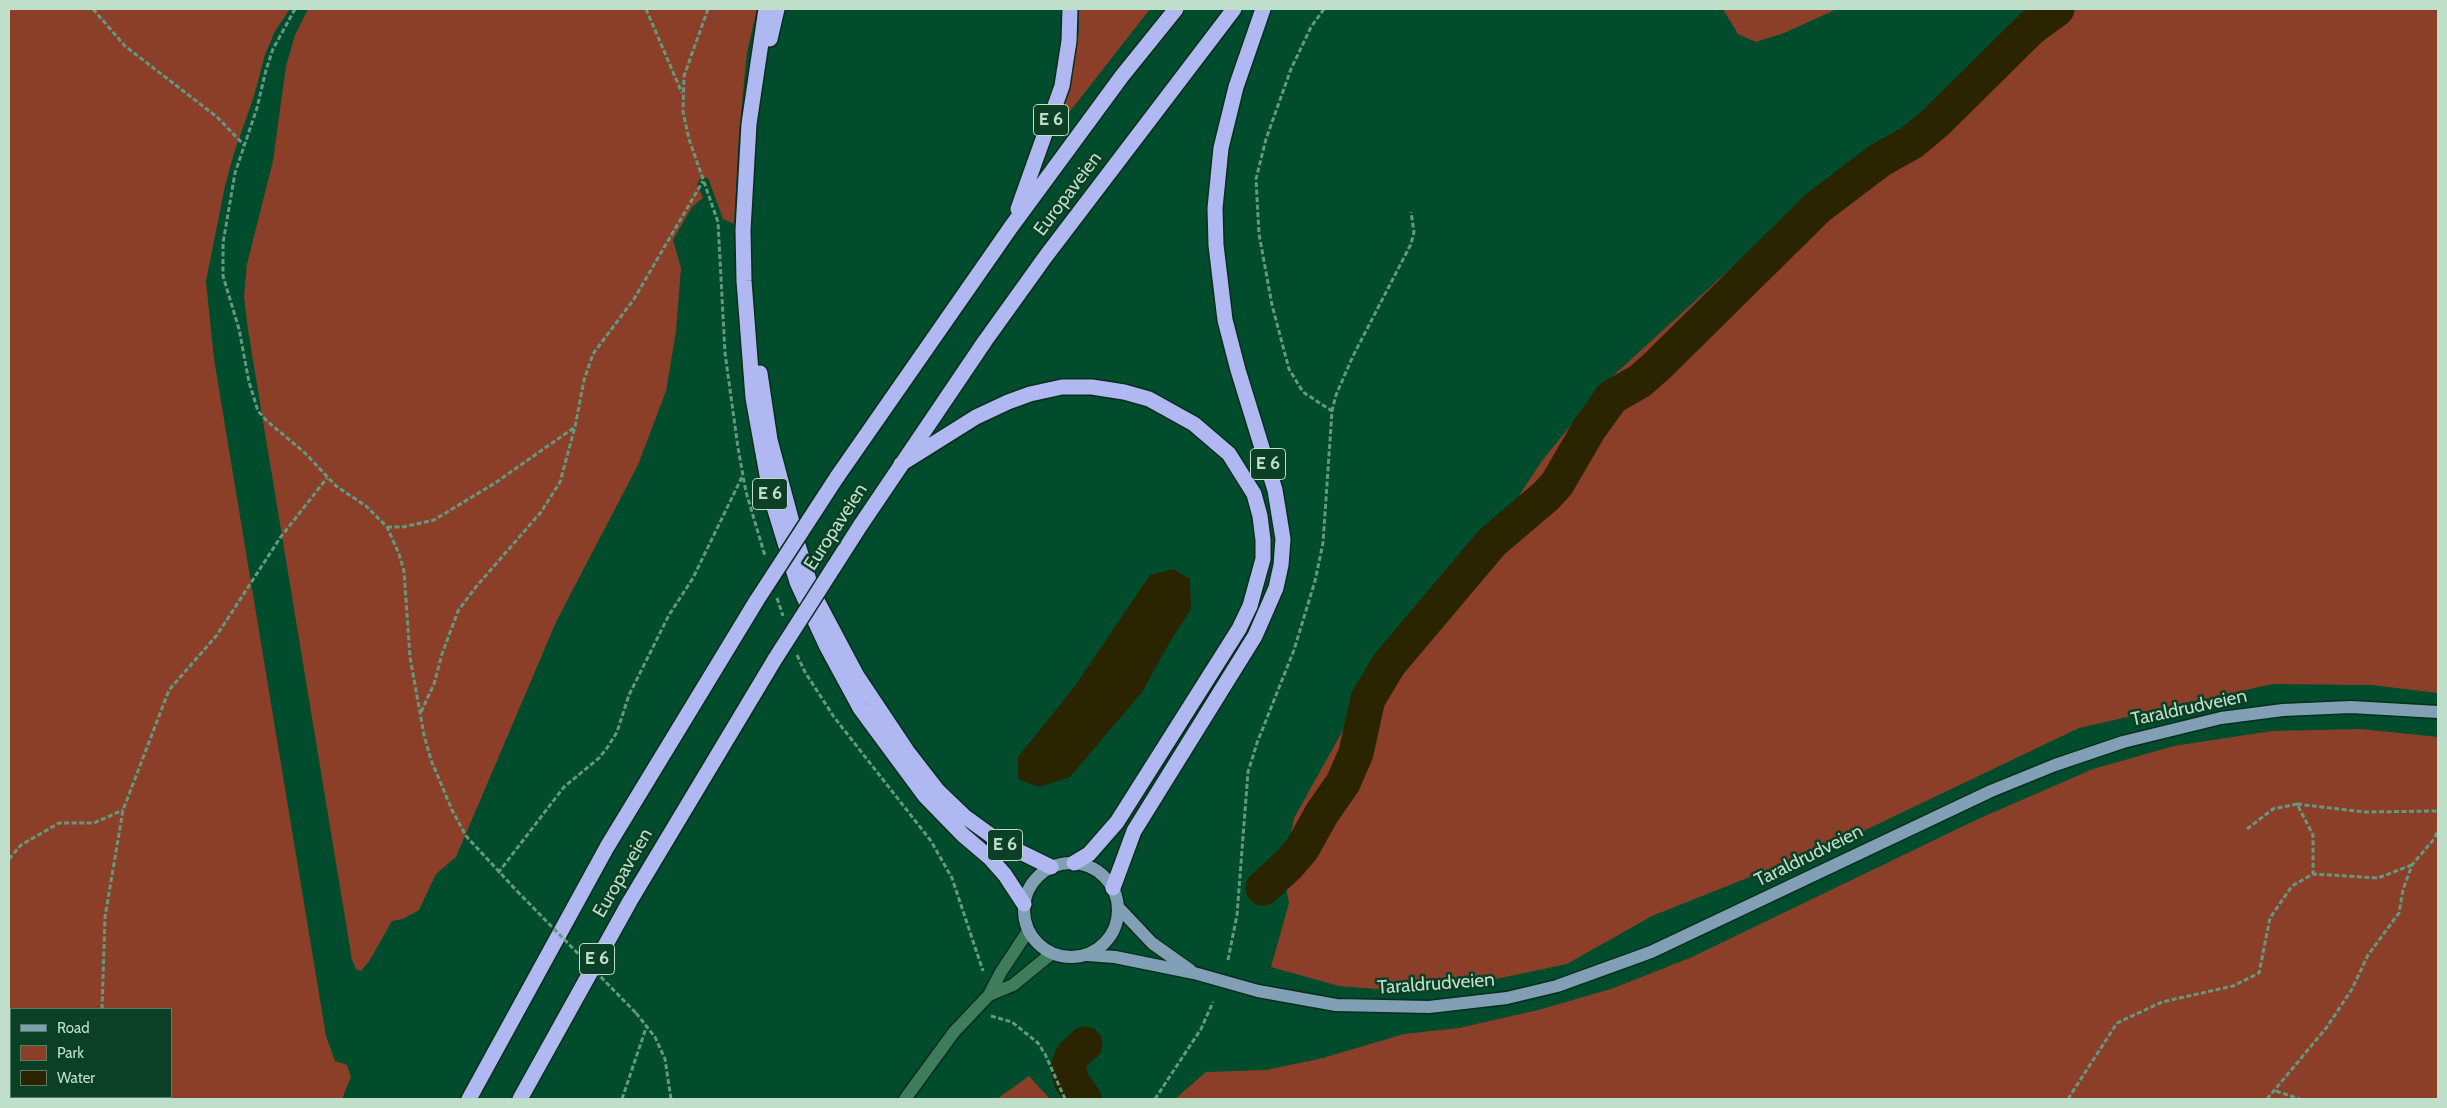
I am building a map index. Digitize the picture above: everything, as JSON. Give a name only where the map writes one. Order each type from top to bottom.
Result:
[{"type":"highway","name":"E 6","points":[[766,9],[749,124],[743,247],[753,398],[771,497],[797,582],[827,647],[860,708],[925,796],[962,835],[990,858],[1010,882],[1024,904]]},
{"type":"highway","name":"E 6","points":[[777,9],[766,66],[756,154],[753,288],[761,377],[770,440],[798,545],[814,593],[852,668],[878,710],[938,791],[964,816],[1000,842],[1052,867]]},
{"type":"highway","name":"E 6","points":[[1011,227],[1062,86],[1070,41],[1070,9]]},
{"type":"highway","name":"Europaveien","points":[[469,1099],[607,847],[757,600],[836,477],[1011,227],[1122,76],[1176,9]]},
{"type":"highway","name":"Europaveien","points":[[520,1099],[644,877],[774,659],[860,526],[1046,256],[1234,9]]},
{"type":"highway","name":"E 6","points":[[1113,888],[1134,831],[1255,636],[1276,588],[1281,565],[1283,539],[1277,497],[1225,320],[1219,282],[1215,227],[1217,177],[1227,119],[1243,64],[1263,9]]},
{"type":"highway","name":"E 6","points":[[901,464],[976,417],[1008,402],[1030,394],[1062,387],[1092,387],[1124,392],[1149,399],[1194,424],[1229,454],[1254,494],[1263,540],[1263,559],[1250,606],[1239,628],[1117,822],[1089,854],[1074,863]]},
{"type":"main road","name":"Taraldrudveien","points":[[1088,955],[1114,957],[1194,973],[1285,997],[1336,1005],[1428,1007],[1478,1003],[1557,986],[1651,952],[1982,794],[2055,765],[2123,742],[2220,718],[2283,710],[2351,707],[2438,712]]},
{"type":"main road","points":[[1074,863],[1097,870],[1113,888],[1119,908],[1117,923],[1111,936],[1101,947],[1088,955],[1063,957],[1051,954],[1042,948],[1028,932],[1023,914],[1024,904],[1033,882],[1052,867],[1074,863]]},
{"type":"main road","name":"Taraldrudveien","points":[[1119,908],[1152,943],[1194,973]]},
{"type":"street","points":[[905,1099],[954,1032],[989,995],[1001,972],[1028,932]]},
{"type":"street","points":[[989,995],[1012,984],[1051,954]]},
{"type":"path","points":[[93,9],[125,46],[217,117],[244,145]]},
{"type":"path","points":[[295,9],[273,49],[244,145],[231,195],[222,259],[223,276],[239,329],[249,382],[258,410],[262,416],[305,453],[327,478],[348,495],[366,506],[387,527],[397,548],[404,571],[410,657],[420,713],[431,760],[452,810],[466,836],[498,872],[647,1025],[665,1059],[671,1099]]},
{"type":"path","points":[[646,9],[683,95]]},
{"type":"path","points":[[498,872],[564,786],[599,758],[608,748],[617,732],[629,695],[670,615],[693,578],[743,475],[725,353],[718,222],[689,139],[683,112],[686,70],[708,9]]},
{"type":"path","points":[[1324,9],[1311,27],[1291,69],[1266,138],[1256,179],[1258,234],[1272,305],[1289,369],[1303,392],[1332,411]]},
{"type":"path","points":[[420,713],[434,684],[442,654],[458,611],[480,581],[541,512],[560,482],[575,427],[584,380],[593,354],[634,300],[704,180]]},
{"type":"path","points":[[1228,960],[1237,915],[1248,772],[1257,743],[1294,650],[1315,581],[1325,525],[1332,411],[1336,395],[1353,356],[1411,244],[1414,232],[1411,212]]},
{"type":"path","points":[[387,527],[434,520],[495,483],[575,427]]},
{"type":"path","points":[[102,1008],[105,917],[123,810],[169,690],[217,635],[280,538],[327,478]]},
{"type":"path","points":[[2247,829],[2273,809],[2297,804],[2364,812],[2438,811]]},
{"type":"path","points":[[2297,804],[2312,835],[2314,874]]},
{"type":"path","points":[[9,859],[21,845],[59,823],[94,823],[123,810]]},
{"type":"path","points":[[2267,1099],[2276,1091],[2327,1027],[2352,990],[2368,956],[2399,913],[2403,890],[2412,865],[2434,839],[2438,830]]},
{"type":"path","points":[[2068,1099],[2117,1022],[2162,1002],[2233,986],[2259,973],[2270,918],[2292,886],[2314,874],[2378,878],[2412,865]]},
{"type":"path","points":[[1155,1099],[1200,1029],[1213,1002]]},
{"type":"path","points":[[622,1099],[647,1025]]},
{"type":"path","points":[[2276,1091],[2300,1099]]},
{"type":"green space","points":[[9,9],[290,9],[275,31],[265,55],[254,96],[234,153],[225,186],[206,281],[214,359],[326,1036],[335,1061],[347,1065],[351,1077],[342,1099],[9,1099]]},
{"type":"green space","points":[[308,9],[757,9],[747,53],[739,133],[734,224],[723,219],[708,178],[701,178],[697,184],[703,198],[692,207],[673,240],[681,268],[676,331],[666,391],[638,465],[557,620],[456,857],[436,874],[419,910],[403,919],[392,921],[370,960],[361,971],[356,969],[352,960],[244,297],[247,264],[273,161],[286,66],[295,35]]},
{"type":"green space","points":[[1079,9],[1150,9],[1057,128],[1070,85],[1079,30]]},
{"type":"green space","points":[[1723,9],[1837,9],[1784,33],[1756,42],[1738,34]]},
{"type":"green space","points":[[2052,9],[2438,9],[2438,693],[2371,685],[2272,684],[2079,728],[1855,835],[1652,916],[1567,964],[1477,983],[1403,991],[1339,986],[1271,967],[1289,903],[1283,873],[1294,818],[1370,682],[1430,599],[1506,515],[1542,461],[1603,385],[1754,247],[1878,152]]},
{"type":"green space","points":[[2361,729],[2438,737],[2438,1099],[1175,1099],[1206,1072],[1266,1070],[1323,1058],[1404,1034],[1459,1028],[1538,1010],[1611,989],[1690,958],[1978,819],[2093,769],[2174,746],[2272,731]]},
{"type":"green space","points":[[1029,1076],[1050,1099],[997,1099]]},
{"type":"water","points":[[1173,569],[1190,579],[1191,609],[1142,692],[1070,777],[1039,787],[1018,779],[1018,757],[1075,686],[1150,575]]},
{"type":"waterway","points":[[1263,888],[1302,849],[1322,813],[1343,783],[1356,753],[1368,699],[1389,664],[1492,542],[1546,496],[1557,484],[1589,429],[1612,397],[1640,381],[1657,366],[1818,207],[1880,160],[1912,142],[1936,122],[2031,28],[2057,9]]},
{"type":"waterway","points":[[1084,1099],[1072,1082],[1068,1068],[1072,1056],[1085,1044]]}]
